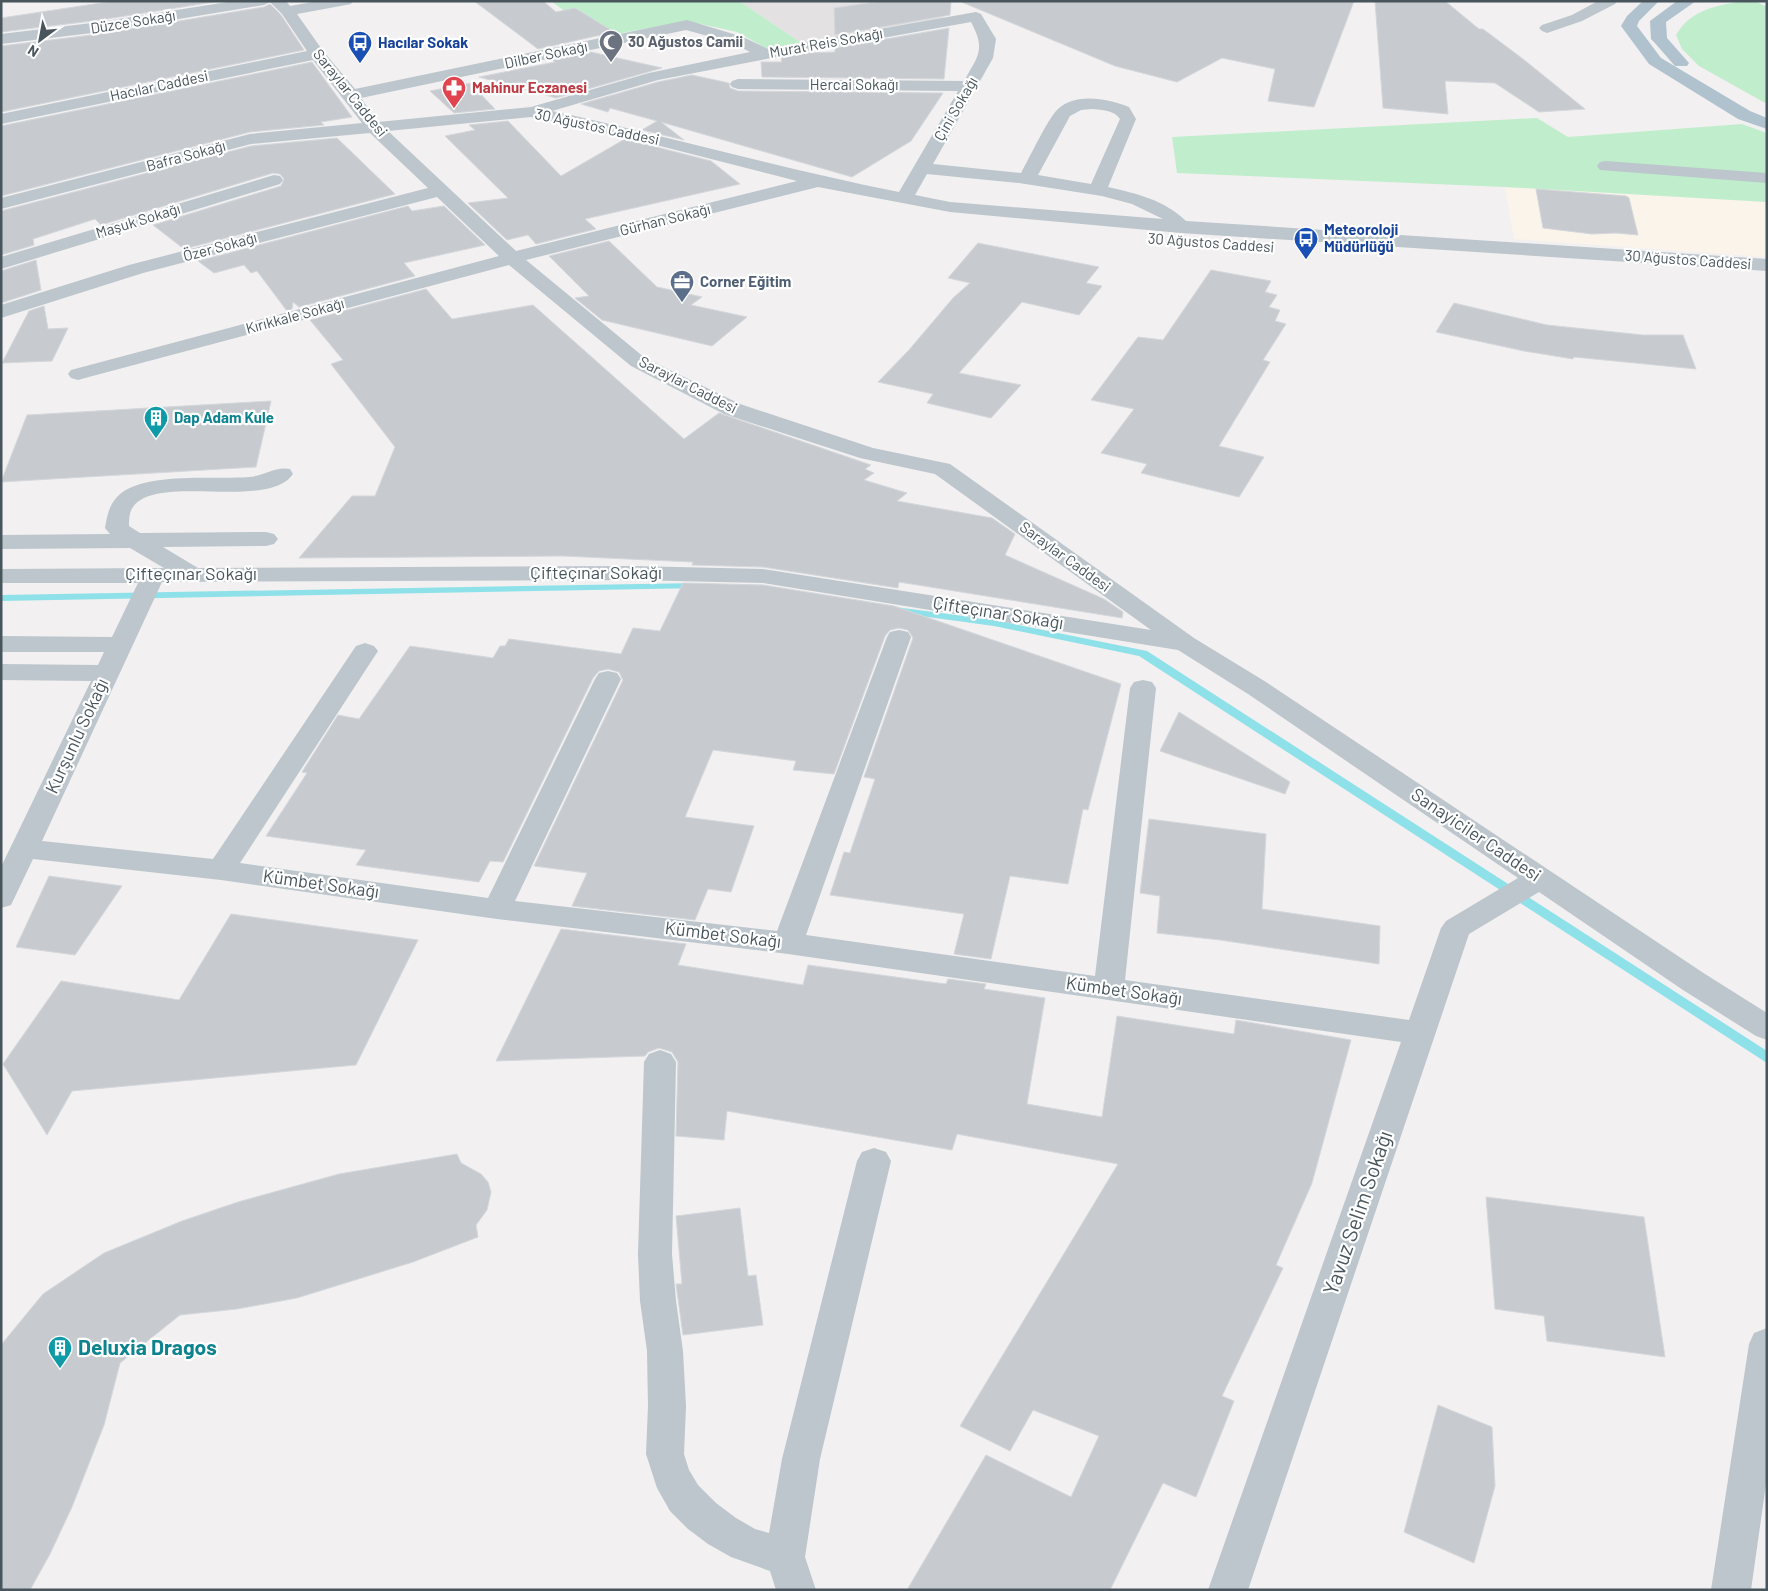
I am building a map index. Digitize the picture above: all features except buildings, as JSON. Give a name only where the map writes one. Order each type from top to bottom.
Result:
[{"type":"main road","points":[[1652,1],[1632,19],[1629,26],[1655,62],[1737,111],[1767,124]]},
{"type":"main road","points":[[1689,1],[1658,21],[1659,39],[1673,56],[1696,74],[1767,112]]},
{"type":"street","name":"Düzce Sokağı","points":[[1,39],[100,27],[264,1]]},
{"type":"street","points":[[282,6],[346,1]]},
{"type":"street","points":[[1546,28],[1566,22],[1610,1]]},
{"type":"street","name":"Saraylar Caddesi","points":[[282,6],[317,54],[351,94],[373,126],[512,258],[638,362],[732,409],[868,453],[942,469],[1185,643]]},
{"type":"street","points":[[1564,35],[1589,26],[1593,20],[1587,12]]},
{"type":"street","name":"Murat Reis Sokağı","points":[[532,112],[655,76],[766,54],[976,17]]},
{"type":"street","name":"Çini Sokağı","points":[[904,199],[986,58],[988,39],[976,17]]},
{"type":"street","name":"Dilber Sokağı","points":[[351,94],[687,26],[738,40],[766,54]]},
{"type":"street","name":"Hacılar Caddesi","points":[[1,119],[317,54]]},
{"type":"street","name":"Hercai Sokağı","points":[[738,84],[970,86]]},
{"type":"street","points":[[1026,180],[1063,113],[1072,107],[1098,104],[1123,111],[1128,119],[1098,189]]},
{"type":"street","name":"30 Ağustos Caddesi","points":[[373,126],[532,112],[630,133],[817,181],[950,207],[1610,261],[1767,277]]},
{"type":"street","name":"Bafra Sokağı","points":[[1,204],[250,139],[373,126]]},
{"type":"street","points":[[1606,166],[1767,178]]},
{"type":"street","points":[[922,168],[1098,189],[1157,207],[1173,216],[1181,227]]},
{"type":"street","name":"Maşuk Sokağı","points":[[1,263],[274,180]]},
{"type":"street","name":"30 Ağustos Caddesi","points":[[817,181],[901,210],[974,222],[1214,244],[1610,261],[1767,265]]},
{"type":"street","name":"Gürhan Sokağı","points":[[512,258],[817,181]]},
{"type":"street","name":"Özer Sokağı","points":[[1,312],[136,269],[440,190]]},
{"type":"street","name":"Kırıkkale Sokağı","points":[[78,374],[512,258]]},
{"type":"street","points":[[191,574],[117,528],[119,511],[128,499],[136,495],[174,487],[264,482],[282,474]]},
{"type":"street","points":[[1,542],[266,539]]},
{"type":"street","name":"Çifteçınar Sokağı","points":[[1,576],[633,572],[763,576],[1185,643]]},
{"type":"street","name":"Kurşunlu Sokağı","points":[[1,898],[154,574]]},
{"type":"street","points":[[788,943],[899,637]]},
{"type":"street","name":"Sanayiciler Caddesi","points":[[1185,643],[1257,688],[1694,982],[1767,1028]]},
{"type":"street","points":[[1,644],[121,645]]},
{"type":"street","points":[[222,870],[365,651]]},
{"type":"street","points":[[1,672],[107,673]]},
{"type":"street","points":[[497,910],[608,679]]},
{"type":"street","points":[[1109,989],[1142,688]]},
{"type":"street","name":"Kümbet Sokağı","points":[[25,848],[222,870],[497,910],[788,943],[1420,1033]]},
{"type":"street","name":"Yavuz Selim Sokağı","points":[[1228,1590],[1456,928],[1540,878]]},
{"type":"street","points":[[660,1062],[655,1254],[658,1301],[665,1351],[667,1406],[665,1454],[671,1476],[684,1498],[702,1516],[722,1531],[790,1573],[800,1459],[874,1161]]},
{"type":"street","points":[[1731,1590],[1767,1344]]},
{"type":"shaded area","points":[[739,1],[932,1],[949,26],[806,46]]},
{"type":"shaded area","points":[[1505,187],[1767,202],[1767,257],[1514,239]]},
{"type":"green space","points":[[551,1],[739,1],[806,46],[773,52],[737,32],[687,21],[600,37]]},
{"type":"green space","points":[[1755,1],[1767,7],[1767,104],[1699,66],[1682,49],[1676,35],[1689,19],[1697,14],[1725,4]]},
{"type":"green space","points":[[1537,118],[1568,137],[1742,124],[1767,133],[1767,202],[1505,187],[1177,173],[1172,137]]},
{"type":"waterway","points":[[1,598],[699,586]]},
{"type":"waterway","points":[[895,610],[994,623],[1143,653],[1767,1058]]},
{"type":"place","name":"30 Ağustos Camii","points":[[611,63]]},
{"type":"place","name":"Hacılar Sokak","points":[[360,64]]},
{"type":"place","name":"Mahinur Eczanesi","points":[[454,109]]},
{"type":"place","name":"Meteoroloji Müdürlüğü","points":[[1306,260]]},
{"type":"place","name":"Corner Eğitim","points":[[682,303]]},
{"type":"place","name":"Dap Adam Kule","points":[[156,439]]},
{"type":"place","name":"Deluxia Dragos","points":[[60,1369]]}]
